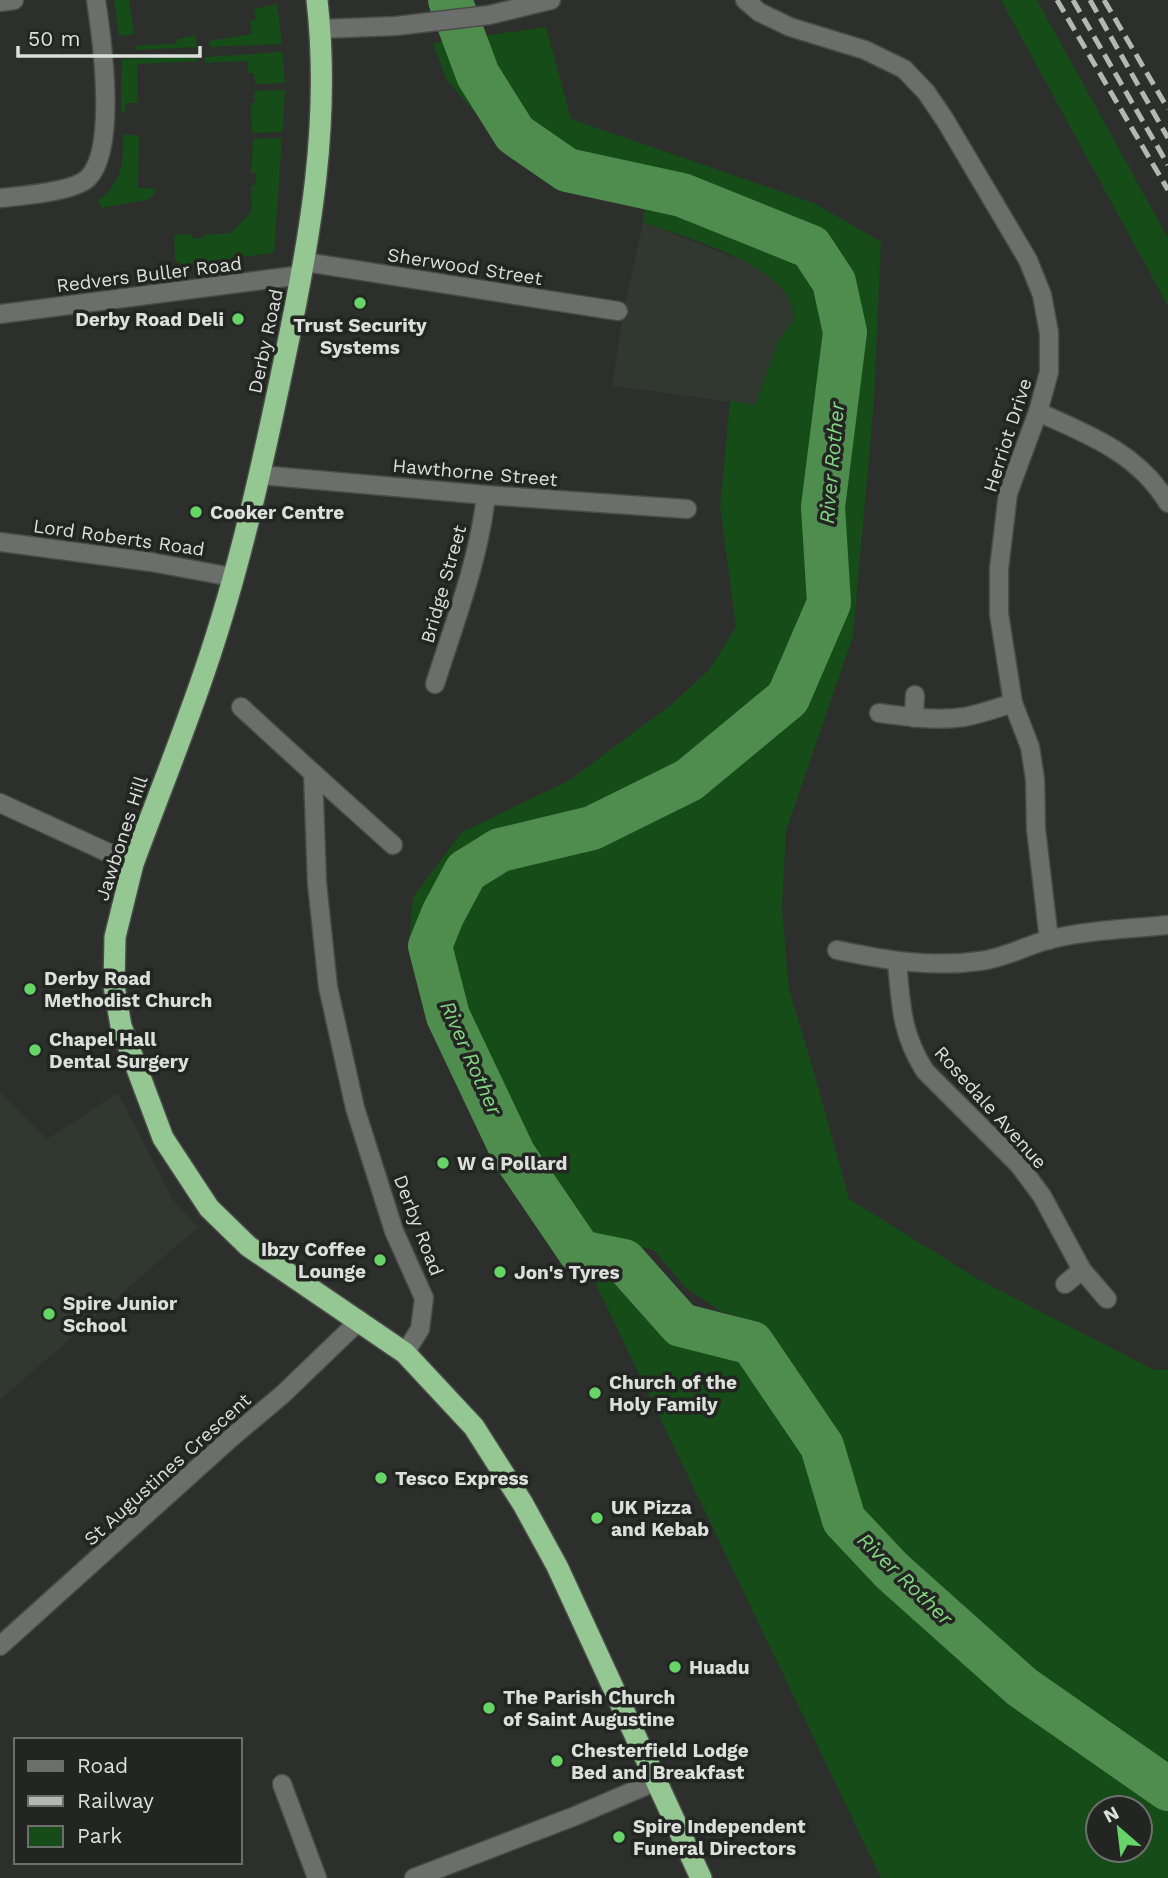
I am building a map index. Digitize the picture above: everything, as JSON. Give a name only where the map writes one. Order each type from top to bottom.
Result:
[{"type":"highway","name":"Derby Road","points":[[200,683],[260,475],[303,269],[321,130],[320,29],[317,0]]},
{"type":"highway","name":"Jawbones Hill","points":[[200,683],[133,864],[116,937],[114,986],[121,1026],[163,1138],[209,1208],[248,1246],[405,1353]]},
{"type":"highway","points":[[405,1353],[474,1427],[523,1504],[557,1566],[701,1878]]},
{"type":"street","points":[[0,2],[14,0]]},
{"type":"street","points":[[0,198],[46,192],[87,179],[101,158],[105,96],[96,0]]},
{"type":"street","points":[[320,29],[489,15],[551,0]]},
{"type":"street","name":"Herriot Drive","points":[[745,0],[759,12],[790,27],[865,50],[904,69],[926,92],[1028,260],[1042,295],[1049,333],[1049,372],[1038,412],[1008,493],[999,569],[999,614],[1013,703],[1030,747],[1035,779],[1036,829],[1049,940]]},
{"type":"street","name":"Sherwood Street","points":[[303,269],[618,311]]},
{"type":"street","name":"Redvers Buller Road","points":[[0,314],[303,269]]},
{"type":"street","points":[[1038,412],[1096,438],[1129,458],[1151,478],[1168,503]]},
{"type":"street","name":"Hawthorne Street","points":[[260,475],[687,509]]},
{"type":"street","name":"Bridge Street","points":[[435,684],[475,558],[482,532],[486,495]]},
{"type":"street","name":"Lord Roberts Road","points":[[0,542],[151,562],[232,577]]},
{"type":"street","points":[[914,718],[915,695]]},
{"type":"street","points":[[880,713],[914,718],[966,717],[1013,703]]},
{"type":"street","points":[[241,707],[393,845]]},
{"type":"street","name":"Derby Road","points":[[313,773],[317,883],[328,987],[355,1108],[394,1231],[424,1298],[420,1329],[405,1353]]},
{"type":"street","points":[[0,803],[133,864]]},
{"type":"street","points":[[837,950],[897,962],[982,961],[1049,940],[1095,932],[1168,925]]},
{"type":"street","name":"Rosedale Avenue","points":[[897,962],[904,1028],[915,1055],[925,1071],[1019,1165],[1042,1196],[1082,1270],[1107,1299]]},
{"type":"street","points":[[1065,1284],[1082,1270]]},
{"type":"street","name":"St Augustines Crescent","points":[[0,1646],[282,1395],[360,1320]]},
{"type":"street","points":[[414,1878],[449,1872],[657,1781]]},
{"type":"street","points":[[282,1784],[317,1878]]},
{"type":"shaded area","points":[[643,222],[756,266],[775,282],[791,301],[794,319],[779,340],[755,405],[612,386],[623,314]]},
{"type":"shaded area","name":"Spire Junior School","points":[[0,1092],[47,1139],[118,1093],[173,1200],[198,1227],[0,1400]]},
{"type":"green space","points":[[114,0],[129,0],[134,34],[119,36]]},
{"type":"green space","points":[[1001,0],[1037,0],[1168,238],[1168,306]]},
{"type":"green space","points":[[277,4],[282,44],[210,47],[209,41],[252,34],[250,21],[256,20],[254,9]]},
{"type":"green space","points":[[546,27],[571,119],[814,203],[881,242],[874,401],[853,636],[786,831],[782,908],[789,990],[849,1199],[978,1279],[1152,1369],[1168,1370],[1168,1765],[1039,1673],[865,1517],[815,1396],[764,1327],[719,1310],[685,1287],[654,1250],[600,1238],[587,1240],[529,1150],[462,1017],[443,947],[409,944],[413,897],[462,832],[570,780],[672,704],[709,670],[736,627],[720,506],[730,401],[755,405],[779,340],[794,319],[791,303],[781,288],[766,275],[726,252],[643,222],[646,202],[554,180],[503,146],[446,79],[433,43]]},
{"type":"green space","points":[[195,35],[197,47],[136,50],[135,46],[174,44],[178,39]]},
{"type":"green space","points":[[283,52],[285,83],[255,84],[254,73],[248,73],[248,61],[205,63],[205,57]]},
{"type":"green space","points":[[197,57],[197,61],[137,64],[138,103],[126,103],[125,112],[121,112],[122,59]]},
{"type":"green space","points":[[285,90],[283,132],[252,133],[251,103],[255,102],[254,91]]},
{"type":"green space","points":[[123,134],[139,136],[138,188],[157,189],[147,200],[101,208],[98,200],[112,187],[120,171]]},
{"type":"green space","points":[[282,138],[274,253],[182,265],[175,260],[174,235],[192,234],[193,239],[204,238],[204,235],[231,233],[252,211],[251,185],[256,185],[256,173],[251,173],[253,139]]},
{"type":"green space","points":[[589,1270],[618,1273],[674,1337],[740,1353],[756,1373],[807,1453],[830,1520],[841,1538],[920,1615],[1005,1690],[1154,1794],[1084,1794],[1084,1864],[1154,1864],[1154,1794],[1168,1804],[1168,1878],[881,1878]]},
{"type":"waterway","name":"River Rother","points":[[450,0],[478,75],[515,134],[567,170],[682,195],[811,247],[834,282],[845,332],[823,507],[829,603],[788,698],[689,780],[592,828],[500,850],[466,871],[443,914],[430,946],[448,1016],[514,1155],[580,1252],[624,1261],[681,1325],[752,1343],[822,1446],[844,1520],[892,1571],[1022,1687],[1168,1789]]},
{"type":"railway","points":[[1057,0],[1168,190]]},
{"type":"railway","points":[[1073,0],[1168,165]]},
{"type":"railway","points":[[1090,0],[1168,138]]},
{"type":"railway","points":[[1104,0],[1168,109]]},
{"type":"place","name":"Trust Security Systems","points":[[360,303]]},
{"type":"place","name":"Derby Road Deli","points":[[238,319]]},
{"type":"place","name":"Cooker Centre","points":[[196,512]]},
{"type":"place","name":"Derby Road Methodist Church","points":[[30,989]]},
{"type":"place","name":"Chapel Hall Dental Surgery","points":[[35,1050]]},
{"type":"place","name":"W G Pollard","points":[[443,1163]]},
{"type":"place","name":"Ibzy Coffee Lounge","points":[[380,1260]]},
{"type":"place","name":"Jon's Tyres","points":[[500,1272]]},
{"type":"place","name":"Spire Junior School","points":[[49,1314]]},
{"type":"place","name":"Church of the Holy Family","points":[[595,1393]]},
{"type":"place","name":"Tesco Express","points":[[381,1478]]},
{"type":"place","name":"UK Pizza and Kebab","points":[[597,1518]]},
{"type":"place","name":"Huadu","points":[[675,1667]]},
{"type":"place","name":"The Parish Church of Saint Augustine","points":[[489,1708]]},
{"type":"place","name":"Chesterfield Lodge Bed and Breakfast","points":[[557,1761]]},
{"type":"place","name":"Spire Independent Funeral Directors","points":[[619,1837]]}]
